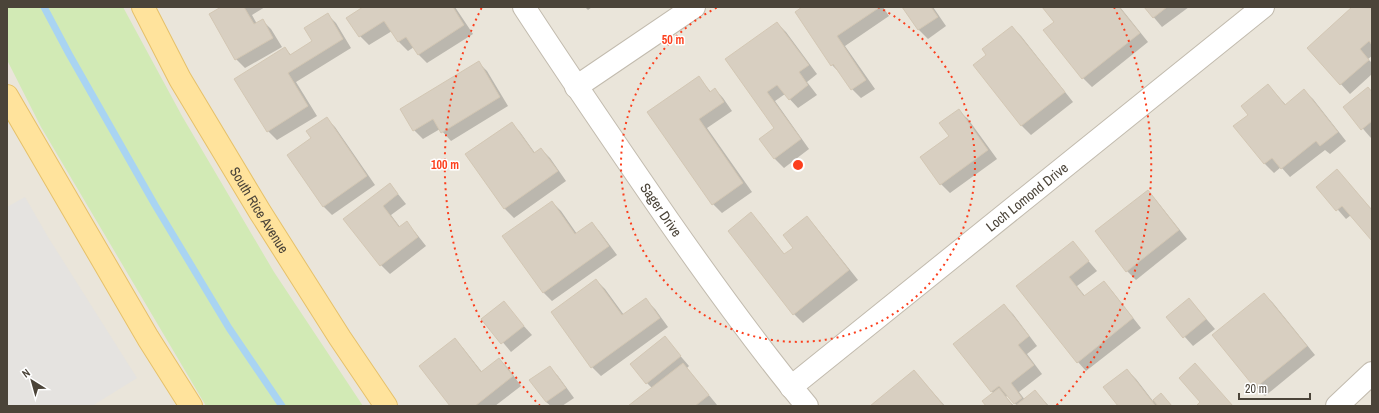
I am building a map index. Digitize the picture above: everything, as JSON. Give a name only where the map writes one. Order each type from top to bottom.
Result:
[{"type":"main road","name":"South Rice Avenue","points":[[143,7],[180,79],[260,212],[340,338],[386,406]]},
{"type":"main road","points":[[7,96],[148,338],[191,406]]},
{"type":"street","name":"Sager Drive","points":[[524,7],[576,87],[704,271],[807,406]]},
{"type":"street","points":[[576,87],[694,7]]},
{"type":"street","name":"Loch Lomond Drive","points":[[791,387],[1263,7]]},
{"type":"street","points":[[1337,406],[1372,373]]},
{"type":"shaded area","points":[[7,7],[1372,7],[1372,406],[7,406]]},
{"type":"shaded area","points":[[25,197],[48,237],[137,378],[92,406],[7,406],[7,207]]},
{"type":"green space","points":[[7,7],[123,7],[182,116],[274,272],[363,406],[206,406],[41,127],[7,60]]},
{"type":"building","points":[[221,7],[244,7],[254,24],[263,19],[273,38],[235,60],[209,14]]},
{"type":"building","points":[[363,7],[453,7],[464,25],[418,55],[406,37],[398,42],[384,21],[359,37],[346,18]]},
{"type":"building","points":[[802,7],[880,7],[837,36],[866,80],[851,90],[833,64],[831,66],[795,12]]},
{"type":"building","points":[[902,7],[931,7],[938,17],[918,30]]},
{"type":"building","points":[[1042,7],[1119,7],[1140,33],[1082,79],[1043,30],[1054,22]]},
{"type":"building","points":[[1144,7],[1167,7],[1153,18]]},
{"type":"building","points":[[1352,7],[1372,8],[1372,45],[1369,41],[1360,49],[1369,60],[1340,85],[1307,48]]},
{"type":"building","points":[[328,13],[343,39],[288,73],[308,106],[267,132],[234,79],[285,47],[290,55],[312,41],[304,28]]},
{"type":"building","points":[[777,22],[809,65],[799,72],[808,85],[789,100],[777,85],[767,92],[801,139],[774,159],[759,139],[774,128],[725,59]]},
{"type":"building","points":[[1012,26],[1065,92],[1021,126],[973,65],[986,55],[982,49]]},
{"type":"building","points":[[479,61],[500,97],[441,133],[433,119],[413,131],[400,109]]},
{"type":"building","points":[[699,76],[710,92],[715,88],[724,102],[699,119],[743,183],[712,205],[647,112]]},
{"type":"building","points":[[1268,84],[1285,105],[1304,89],[1338,132],[1320,146],[1316,141],[1281,169],[1272,158],[1264,164],[1233,126],[1248,115],[1241,106]]},
{"type":"building","points":[[1368,87],[1372,92],[1372,121],[1361,130],[1343,107]]},
{"type":"building","points":[[959,109],[988,150],[940,185],[920,157],[949,136],[939,123]]},
{"type":"building","points":[[327,117],[367,176],[323,207],[287,155],[311,138],[306,131]]},
{"type":"building","points":[[512,122],[534,153],[541,148],[558,171],[504,209],[465,154]]},
{"type":"building","points":[[1337,169],[1372,210],[1372,241],[1342,206],[1336,211],[1316,187]]},
{"type":"building","points":[[390,183],[398,194],[383,206],[399,227],[407,221],[418,237],[380,266],[343,219]]},
{"type":"building","points":[[1148,190],[1179,230],[1126,272],[1095,231]]},
{"type":"building","points":[[552,201],[575,234],[592,222],[609,246],[543,293],[502,236]]},
{"type":"building","points":[[751,212],[784,254],[793,248],[783,235],[807,216],[849,270],[793,315],[728,231]]},
{"type":"building","points":[[1073,241],[1089,261],[1069,277],[1084,296],[1104,281],[1133,318],[1077,363],[1016,286]]},
{"type":"building","points":[[596,279],[622,315],[646,298],[660,318],[591,368],[551,312]]},
{"type":"building","points":[[1264,293],[1307,346],[1255,388],[1212,335]]},
{"type":"building","points":[[1189,298],[1206,319],[1183,338],[1166,317]]},
{"type":"building","points":[[504,301],[524,326],[501,344],[481,319]]},
{"type":"building","points":[[1004,304],[1029,336],[1018,345],[1034,365],[1011,383],[1022,398],[1014,404],[999,386],[991,392],[953,344]]},
{"type":"building","points":[[665,336],[681,356],[646,384],[630,364]]},
{"type":"building","points":[[455,338],[481,372],[499,358],[513,376],[475,406],[450,406],[419,366]]},
{"type":"building","points":[[683,363],[709,395],[695,406],[628,406]]},
{"type":"building","points":[[1195,363],[1233,406],[1196,406],[1200,402],[1179,378]]},
{"type":"building","points":[[550,366],[566,388],[546,402],[529,380]]},
{"type":"building","points":[[1127,369],[1155,405],[1154,406],[1118,406],[1103,387]]},
{"type":"building","points":[[914,370],[944,406],[870,406]]},
{"type":"building","points":[[999,388],[1013,406],[986,406],[982,401]]},
{"type":"building","points":[[1035,390],[1048,406],[1015,406]]},
{"type":"building","points":[[1161,393],[1172,406],[1158,406],[1153,400]]},
{"type":"waterway","points":[[44,7],[155,205],[229,328],[282,406]]}]
